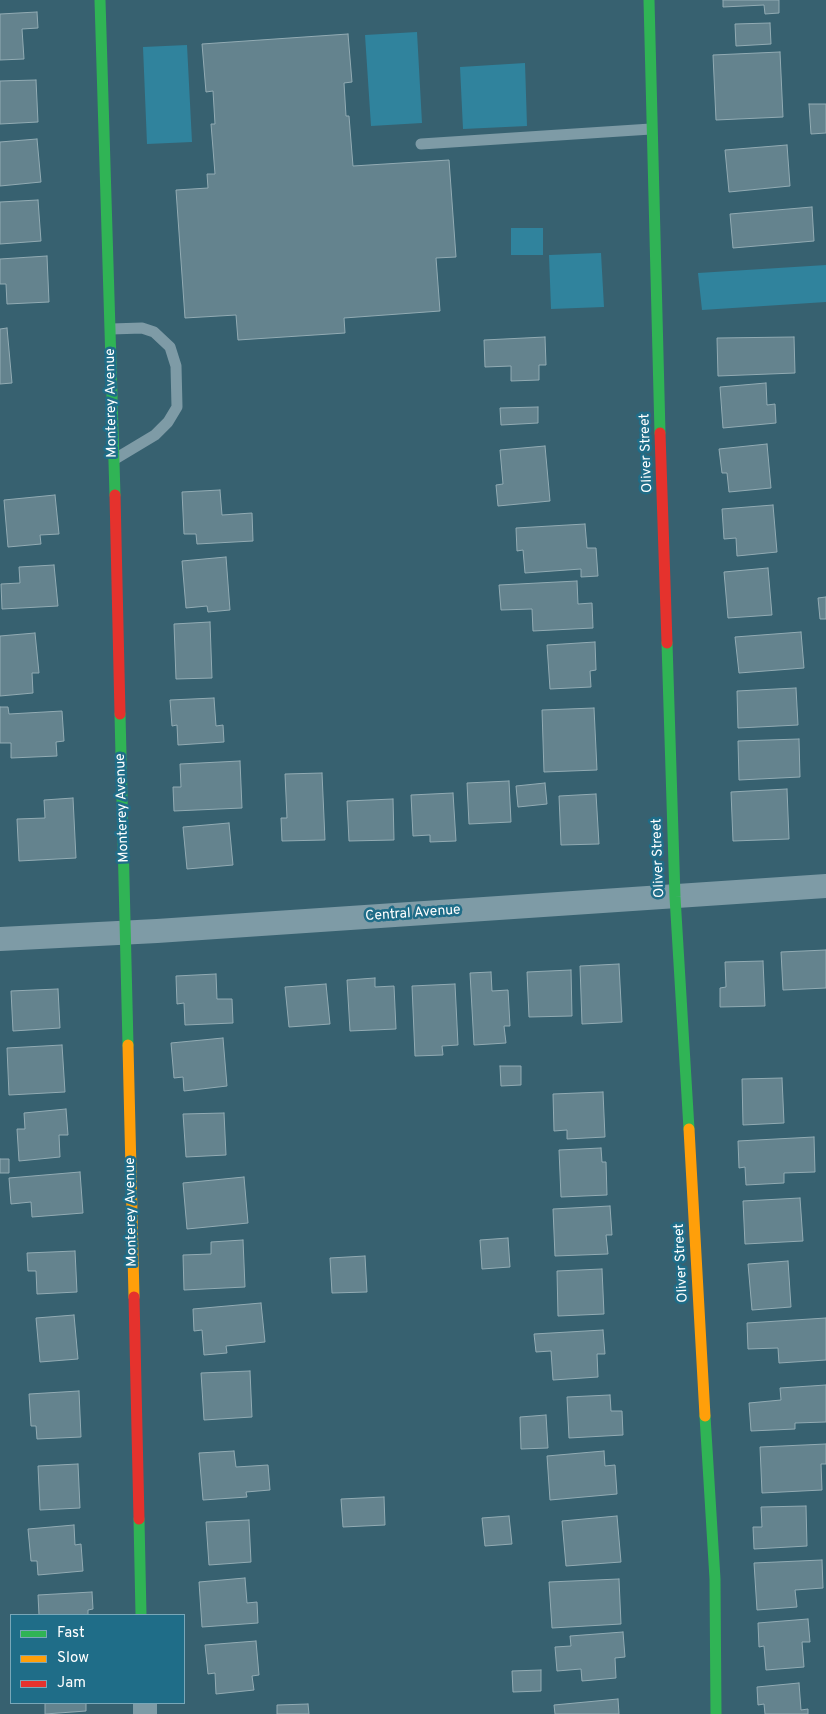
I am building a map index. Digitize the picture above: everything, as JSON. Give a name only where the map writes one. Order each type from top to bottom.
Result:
[{"type":"street","name":"Monterey Avenue","points":[[100,0],[111,329],[141,1614]]},
{"type":"street","name":"Oliver Street","points":[[649,0],[651,129],[675,897],[715,1579],[716,1714]]},
{"type":"street","name":"Central Avenue","points":[[0,939],[826,886]]},
{"type":"lane","points":[[421,144],[651,129]]},
{"type":"lane","points":[[111,329],[142,328],[154,332],[164,340],[174,356],[177,399],[177,407],[168,422],[155,435],[113,459]]},
{"type":"shaded area","points":[[417,32],[422,123],[371,126],[365,35]]},
{"type":"shaded area","points":[[187,45],[192,142],[147,144],[143,47]]},
{"type":"shaded area","points":[[525,63],[527,126],[463,129],[460,67]]},
{"type":"shaded area","points":[[511,228],[543,228],[543,255],[511,255]]},
{"type":"shaded area","points":[[601,253],[604,307],[551,309],[549,255]]},
{"type":"shaded area","points":[[826,265],[826,302],[702,310],[698,273]]},
{"type":"building","points":[[723,0],[779,0],[779,13],[765,14],[764,5],[723,7]]},
{"type":"building","points":[[37,12],[38,28],[22,29],[24,59],[0,60],[0,14]]},
{"type":"building","points":[[770,23],[771,44],[736,46],[735,24]]},
{"type":"building","points":[[348,34],[352,82],[344,83],[346,116],[349,116],[353,166],[449,160],[456,257],[436,258],[440,311],[344,318],[345,333],[238,340],[236,315],[185,318],[176,190],[208,188],[207,174],[215,174],[211,124],[215,124],[213,91],[206,92],[202,44]]},
{"type":"building","points":[[780,52],[783,117],[716,120],[713,55]]},
{"type":"building","points":[[36,80],[38,122],[0,124],[0,81]]},
{"type":"building","points":[[809,104],[826,104],[826,133],[811,134]]},
{"type":"building","points":[[37,139],[41,182],[0,186],[0,142]]},
{"type":"building","points":[[787,145],[790,186],[729,192],[725,150]]},
{"type":"building","points":[[38,200],[41,241],[0,244],[0,202]]},
{"type":"building","points":[[812,207],[814,241],[733,248],[730,214]]},
{"type":"building","points":[[47,256],[49,302],[7,304],[6,284],[0,284],[0,259]]},
{"type":"building","points":[[7,328],[12,383],[0,384],[0,329]]},
{"type":"building","points":[[545,337],[546,365],[539,365],[539,380],[511,381],[511,366],[485,367],[484,340]]},
{"type":"building","points":[[794,337],[795,373],[718,376],[717,338]]},
{"type":"building","points":[[766,383],[767,405],[775,404],[776,423],[723,428],[720,387]]},
{"type":"building","points":[[538,407],[538,423],[501,425],[500,408]]},
{"type":"building","points":[[767,444],[771,488],[729,492],[727,473],[722,473],[719,449]]},
{"type":"building","points":[[545,446],[550,501],[498,506],[496,485],[503,484],[500,450]]},
{"type":"building","points":[[220,490],[222,515],[252,513],[253,541],[197,544],[196,534],[184,534],[182,492]]},
{"type":"building","points":[[55,495],[59,534],[40,535],[41,544],[8,547],[4,500]]},
{"type":"building","points":[[773,505],[777,552],[737,556],[736,538],[724,539],[722,509]]},
{"type":"building","points":[[585,524],[587,548],[596,548],[598,576],[581,577],[581,569],[525,573],[523,550],[517,551],[516,528]]},
{"type":"building","points":[[226,557],[230,610],[208,612],[207,606],[186,608],[182,561]]},
{"type":"building","points":[[54,565],[58,606],[2,609],[1,584],[20,583],[19,567]]},
{"type":"building","points":[[768,568],[772,615],[728,618],[724,572]]},
{"type":"building","points":[[577,581],[578,604],[592,603],[593,628],[533,631],[532,609],[501,610],[499,585]]},
{"type":"building","points":[[826,597],[826,619],[820,619],[818,598]]},
{"type":"building","points":[[210,622],[212,678],[176,679],[174,624]]},
{"type":"building","points":[[801,632],[804,668],[739,673],[735,637]]},
{"type":"building","points":[[35,633],[39,673],[32,673],[33,693],[0,696],[0,636]]},
{"type":"building","points":[[595,642],[596,670],[590,671],[591,687],[550,689],[547,645]]},
{"type":"building","points":[[796,688],[798,725],[738,728],[737,691]]},
{"type":"building","points":[[214,698],[216,726],[223,725],[224,742],[178,745],[177,725],[172,726],[170,700]]},
{"type":"building","points":[[0,707],[8,707],[9,714],[62,711],[64,741],[56,742],[57,756],[11,758],[11,743],[0,743]]},
{"type":"building","points":[[594,708],[597,770],[544,772],[542,710]]},
{"type":"building","points":[[799,739],[800,777],[739,780],[738,741]]},
{"type":"building","points":[[240,761],[242,808],[174,811],[173,787],[181,787],[180,764]]},
{"type":"building","points":[[322,773],[325,840],[282,841],[281,818],[287,818],[285,774]]},
{"type":"building","points":[[509,781],[511,822],[469,824],[467,783]]},
{"type":"building","points":[[545,783],[547,804],[518,807],[516,786]]},
{"type":"building","points":[[787,789],[789,839],[733,841],[731,792]]},
{"type":"building","points":[[453,793],[456,841],[430,842],[430,835],[413,836],[411,795]]},
{"type":"building","points":[[596,794],[599,844],[561,845],[559,796]]},
{"type":"building","points":[[73,798],[76,858],[19,861],[17,819],[45,818],[44,800]]},
{"type":"building","points":[[393,799],[394,840],[349,841],[347,801]]},
{"type":"building","points":[[229,823],[233,865],[187,869],[183,827]]},
{"type":"building","points":[[826,950],[826,988],[783,990],[781,952]]},
{"type":"building","points":[[763,961],[765,1006],[720,1007],[720,988],[726,987],[725,962]]},
{"type":"building","points":[[619,964],[622,1022],[582,1024],[580,966]]},
{"type":"building","points":[[571,970],[572,1016],[529,1017],[527,972]]},
{"type":"building","points":[[491,972],[492,991],[508,990],[510,1026],[504,1026],[506,1043],[474,1045],[470,973]]},
{"type":"building","points":[[216,974],[217,999],[232,999],[233,1023],[185,1025],[184,1003],[177,1004],[176,976]]},
{"type":"building","points":[[375,978],[375,987],[394,986],[396,1029],[350,1031],[347,980]]},
{"type":"building","points":[[326,984],[330,1024],[289,1027],[285,987]]},
{"type":"building","points":[[455,984],[458,1045],[442,1046],[443,1055],[415,1056],[412,986]]},
{"type":"building","points":[[58,989],[60,1028],[13,1031],[11,991]]},
{"type":"building","points":[[223,1038],[227,1086],[184,1091],[183,1077],[174,1078],[171,1043]]},
{"type":"building","points":[[62,1045],[65,1092],[9,1095],[7,1048]]},
{"type":"building","points":[[500,1066],[521,1066],[521,1085],[501,1086]]},
{"type":"building","points":[[782,1078],[784,1123],[743,1125],[742,1079]]},
{"type":"building","points":[[603,1092],[605,1137],[567,1139],[567,1130],[554,1131],[553,1094]]},
{"type":"building","points":[[66,1109],[68,1135],[59,1135],[60,1157],[19,1161],[17,1129],[25,1129],[24,1113]]},
{"type":"building","points":[[224,1113],[226,1155],[186,1157],[183,1114]]},
{"type":"building","points":[[814,1137],[815,1172],[784,1173],[784,1183],[746,1185],[745,1167],[739,1168],[738,1141]]},
{"type":"building","points":[[601,1148],[602,1162],[606,1162],[607,1195],[561,1197],[559,1150]]},
{"type":"building","points":[[0,1159],[9,1159],[9,1173],[0,1173]]},
{"type":"building","points":[[80,1172],[83,1213],[32,1217],[31,1202],[11,1204],[9,1178]]},
{"type":"building","points":[[244,1177],[248,1223],[187,1229],[183,1183]]},
{"type":"building","points":[[800,1198],[803,1241],[745,1244],[743,1201]]},
{"type":"building","points":[[610,1206],[612,1235],[606,1235],[608,1254],[555,1256],[553,1209]]},
{"type":"building","points":[[508,1238],[510,1267],[482,1269],[480,1240]]},
{"type":"building","points":[[243,1240],[245,1287],[184,1290],[183,1255],[211,1254],[211,1242]]},
{"type":"building","points":[[75,1251],[77,1292],[37,1294],[36,1271],[28,1271],[27,1253]]},
{"type":"building","points":[[365,1256],[367,1292],[332,1293],[330,1258]]},
{"type":"building","points":[[788,1261],[791,1307],[752,1310],[748,1264]]},
{"type":"building","points":[[602,1269],[604,1314],[558,1316],[557,1271]]},
{"type":"building","points":[[261,1303],[265,1342],[226,1346],[227,1353],[204,1355],[202,1330],[194,1331],[193,1309]]},
{"type":"building","points":[[74,1315],[78,1359],[40,1362],[36,1318]]},
{"type":"building","points":[[826,1318],[826,1360],[779,1363],[778,1348],[748,1349],[747,1323]]},
{"type":"building","points":[[603,1330],[605,1354],[597,1354],[598,1377],[553,1380],[551,1351],[536,1352],[534,1334]]},
{"type":"building","points":[[250,1371],[252,1417],[204,1420],[201,1373]]},
{"type":"building","points":[[826,1385],[826,1422],[795,1423],[795,1429],[751,1431],[749,1403],[781,1400],[780,1388]]},
{"type":"building","points":[[79,1391],[81,1437],[37,1439],[36,1426],[31,1426],[29,1394]]},
{"type":"building","points":[[610,1395],[611,1411],[622,1411],[623,1435],[569,1438],[567,1397]]},
{"type":"building","points":[[546,1415],[548,1448],[521,1449],[520,1417]]},
{"type":"building","points":[[826,1444],[826,1464],[821,1464],[822,1490],[762,1493],[760,1447]]},
{"type":"building","points":[[234,1451],[236,1467],[268,1465],[270,1490],[246,1492],[247,1497],[203,1500],[199,1453]]},
{"type":"building","points":[[604,1451],[605,1466],[615,1465],[617,1494],[550,1500],[547,1456]]},
{"type":"building","points":[[78,1464],[80,1508],[40,1510],[38,1466]]},
{"type":"building","points":[[384,1497],[385,1525],[343,1527],[341,1499]]},
{"type":"building","points":[[806,1506],[807,1546],[754,1549],[753,1527],[762,1527],[761,1507]]},
{"type":"building","points":[[509,1516],[512,1544],[485,1546],[482,1518]]},
{"type":"building","points":[[617,1516],[621,1562],[566,1566],[562,1521]]},
{"type":"building","points":[[249,1520],[251,1562],[209,1565],[206,1522]]},
{"type":"building","points":[[74,1525],[75,1545],[81,1544],[83,1571],[38,1575],[37,1561],[31,1561],[28,1529]]},
{"type":"building","points":[[822,1560],[823,1588],[795,1590],[797,1607],[757,1610],[754,1563]]},
{"type":"building","points":[[245,1578],[247,1603],[257,1602],[258,1623],[202,1627],[199,1582]]},
{"type":"building","points":[[619,1579],[621,1624],[552,1628],[549,1582]]},
{"type":"building","points":[[92,1592],[93,1609],[88,1610],[88,1614],[39,1614],[38,1595]]},
{"type":"building","points":[[808,1619],[810,1642],[802,1642],[804,1667],[766,1670],[764,1646],[759,1647],[758,1623]]},
{"type":"building","points":[[623,1632],[625,1657],[615,1658],[616,1678],[582,1681],[581,1669],[557,1671],[555,1647],[571,1646],[570,1636]]},
{"type":"building","points":[[256,1641],[259,1675],[252,1676],[254,1690],[216,1694],[215,1673],[208,1674],[205,1645]]},
{"type":"building","points":[[541,1670],[541,1691],[513,1692],[512,1671]]},
{"type":"building","points":[[799,1683],[801,1710],[808,1709],[808,1714],[765,1714],[764,1704],[758,1705],[757,1687]]},
{"type":"building","points":[[618,1699],[619,1714],[555,1714],[554,1705]]},
{"type":"building","points":[[45,1704],[86,1704],[86,1711],[45,1714]]},
{"type":"building","points":[[308,1704],[309,1714],[277,1714],[277,1705]]},
{"type":"traffic: fast","points":[[100,0],[115,495]]},
{"type":"traffic: fast","points":[[649,0],[660,433]]},
{"type":"traffic: fast","points":[[667,643],[675,897],[689,1129]]},
{"type":"traffic: fast","points":[[120,714],[128,1045]]},
{"type":"traffic: fast","points":[[705,1416],[715,1579],[716,1714]]},
{"type":"traffic: fast","points":[[139,1519],[141,1614]]},
{"type":"traffic: slow","points":[[128,1045],[134,1297]]},
{"type":"traffic: slow","points":[[689,1129],[705,1416]]},
{"type":"traffic: jam","points":[[660,433],[667,643]]},
{"type":"traffic: jam","points":[[115,495],[120,714]]},
{"type":"traffic: jam","points":[[134,1297],[139,1519]]}]
